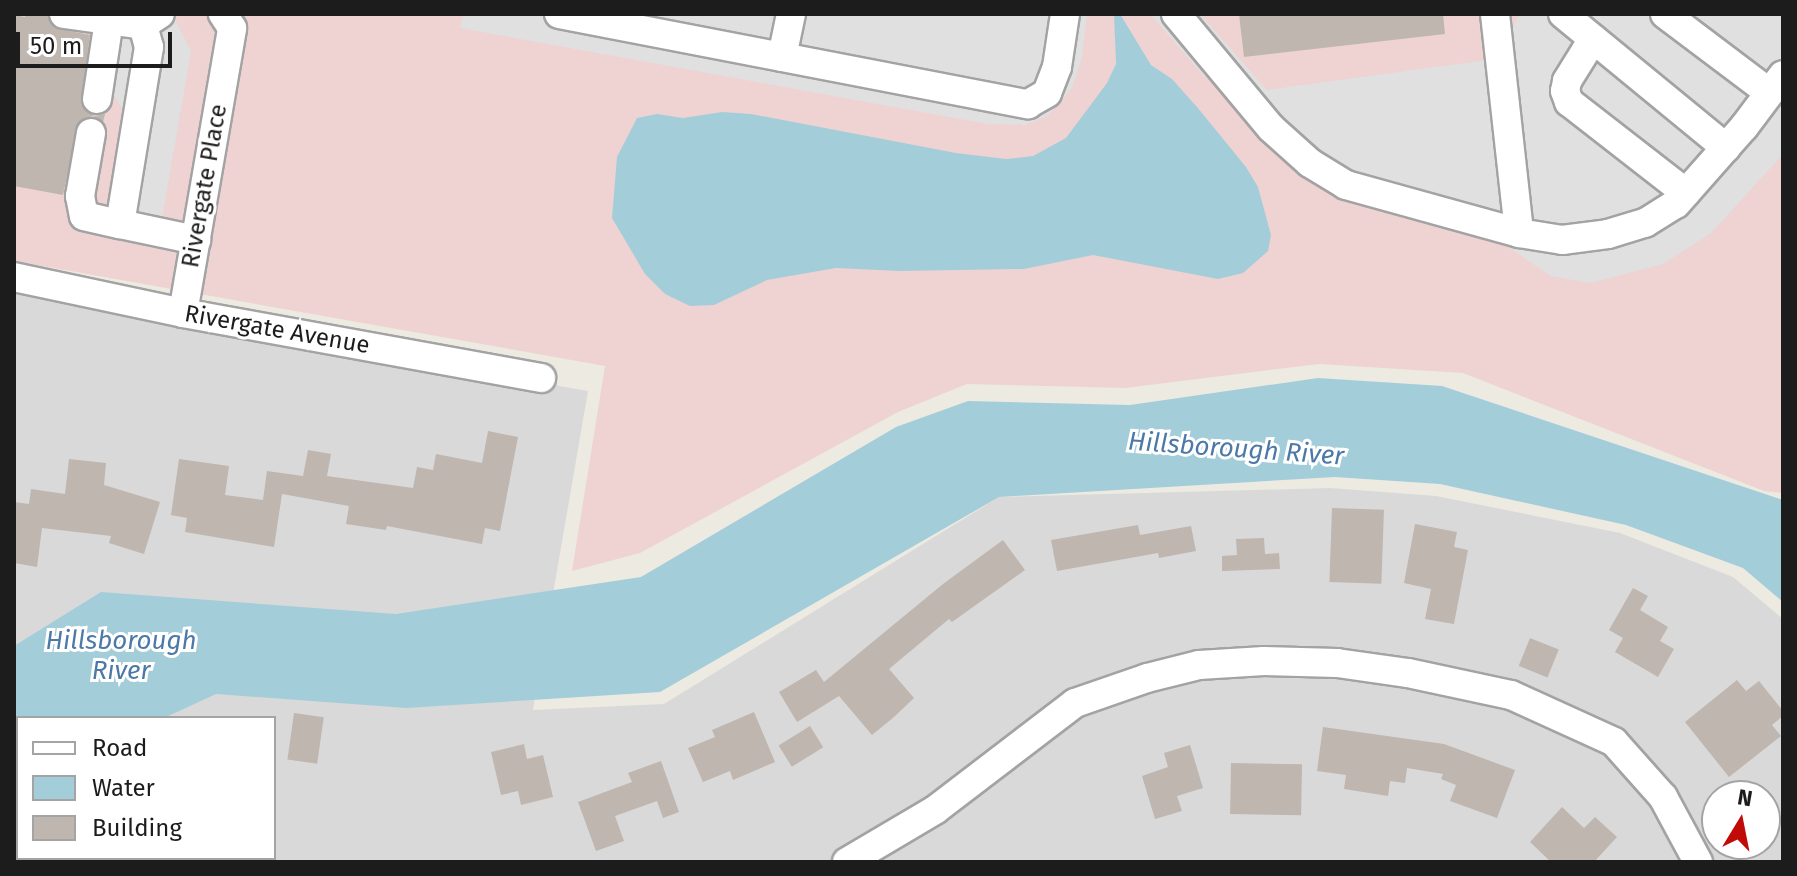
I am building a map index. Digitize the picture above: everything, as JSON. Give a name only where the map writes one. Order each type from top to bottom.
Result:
[{"type":"street","points":[[64,14],[136,18]]},
{"type":"street","name":"Rivergate Place","points":[[183,313],[232,28],[223,14]]},
{"type":"street","points":[[782,57],[791,14]]},
{"type":"street","points":[[567,15],[634,21],[782,57],[1028,104],[1047,93],[1057,67],[1065,14]]},
{"type":"street","points":[[1176,14],[1271,128],[1310,163],[1346,185],[1519,233],[1562,240],[1608,234],[1645,223],[1676,204],[1726,148],[1776,84],[1665,14]]},
{"type":"street","points":[[1495,14],[1519,233]]},
{"type":"street","points":[[1563,14],[1726,148]]},
{"type":"street","points":[[97,99],[136,18]]},
{"type":"street","points":[[120,224],[149,47],[136,18]]},
{"type":"street","points":[[1593,39],[1567,81],[1565,91],[1569,102],[1686,193]]},
{"type":"street","points":[[91,133],[80,196],[84,216],[196,240]]},
{"type":"street","name":"Rivergate Avenue","points":[[14,277],[183,313],[541,378]]},
{"type":"street","points":[[847,862],[935,810],[1075,703],[1147,678],[1199,665],[1264,661],[1337,663],[1408,673],[1511,695],[1614,742],[1663,797],[1698,862]]},
{"type":"shaded area","points":[[14,14],[1783,14],[1783,493],[1764,491],[1463,373],[1319,364],[1125,388],[967,384],[898,412],[640,553],[572,571],[605,366],[14,261]]},
{"type":"shaded area","points":[[119,14],[172,14],[191,51],[161,224],[109,215],[122,108],[112,92]]},
{"type":"shaded area","points":[[463,14],[1087,14],[1082,58],[1072,88],[1048,116],[1025,125],[988,124],[460,28]]},
{"type":"shaded area","points":[[1150,14],[1200,14],[1267,90],[1495,59],[1520,14],[1783,14],[1783,154],[1711,233],[1663,264],[1590,283],[1551,276],[1498,240],[1355,202],[1225,86],[1205,77]]},
{"type":"shaded area","points":[[14,291],[588,391],[533,710],[664,704],[999,497],[1330,488],[1436,496],[1620,533],[1733,577],[1783,619],[1783,862],[14,862]]},
{"type":"water","points":[[1114,14],[1120,14],[1151,65],[1172,79],[1197,107],[1246,167],[1258,187],[1271,235],[1268,251],[1243,273],[1218,279],[1093,255],[1024,269],[900,271],[836,268],[767,280],[714,305],[690,306],[665,294],[645,274],[612,218],[617,157],[637,118],[657,114],[683,118],[722,112],[751,114],[956,153],[1006,159],[1033,156],[1066,138],[1107,83],[1116,64]]},
{"type":"water","name":"Hillsborough River","points":[[1318,378],[1442,386],[1783,500],[1783,602],[1743,568],[1626,525],[1440,484],[1335,477],[999,497],[660,692],[406,708],[216,694],[168,716],[16,716],[14,789],[14,646],[101,592],[396,614],[641,577],[896,427],[968,401],[1130,405]]},
{"type":"building","points":[[26,14],[47,14],[54,28],[90,35],[81,104],[94,116],[105,114],[103,122],[93,116],[78,123],[63,195],[14,186],[14,15],[25,17]]},
{"type":"building","points":[[1239,14],[1443,14],[1445,34],[1244,57]]},
{"type":"building","points":[[488,431],[518,437],[500,531],[485,528],[482,544],[387,526],[386,530],[346,524],[349,506],[282,494],[274,547],[185,532],[187,518],[171,515],[179,459],[229,466],[225,495],[263,500],[267,471],[303,476],[308,450],[331,454],[327,476],[413,488],[417,467],[433,470],[436,454],[482,463]]},
{"type":"building","points":[[69,459],[106,463],[104,485],[160,502],[144,554],[109,543],[111,536],[42,528],[37,567],[14,563],[14,502],[29,504],[31,489],[65,494]]},
{"type":"building","points":[[1332,508],[1384,510],[1381,584],[1329,582]]},
{"type":"building","points":[[1415,524],[1457,532],[1454,547],[1468,550],[1454,624],[1425,619],[1431,589],[1404,583]]},
{"type":"building","points":[[1138,525],[1140,535],[1191,526],[1196,551],[1159,558],[1158,553],[1057,571],[1051,540]]},
{"type":"building","points":[[1264,538],[1265,554],[1279,553],[1280,569],[1222,571],[1222,556],[1237,555],[1236,539]]},
{"type":"building","points":[[1003,540],[1025,570],[952,622],[949,619],[889,669],[914,698],[894,717],[872,735],[839,696],[797,722],[779,692],[816,670],[824,682],[943,584]]},
{"type":"building","points":[[1633,588],[1648,596],[1640,610],[1668,627],[1660,641],[1674,649],[1658,677],[1615,652],[1623,638],[1609,630]]},
{"type":"building","points":[[1530,638],[1559,650],[1548,677],[1519,666]]},
{"type":"building","points":[[1737,680],[1746,691],[1759,681],[1783,711],[1783,716],[1772,725],[1781,736],[1729,777],[1685,722]]},
{"type":"building","points":[[754,712],[775,762],[733,780],[730,771],[703,782],[688,748],[715,737],[712,730]]},
{"type":"building","points":[[294,713],[324,717],[317,764],[287,760]]},
{"type":"building","points":[[810,726],[823,747],[792,767],[779,746]]},
{"type":"building","points":[[1323,727],[1444,744],[1515,770],[1497,818],[1450,801],[1456,785],[1441,779],[1443,774],[1407,768],[1405,783],[1390,781],[1388,796],[1344,789],[1346,775],[1317,771]]},
{"type":"building","points":[[524,744],[527,759],[543,755],[553,797],[521,805],[518,791],[501,795],[491,752]]},
{"type":"building","points":[[1190,745],[1203,788],[1177,796],[1182,811],[1155,819],[1142,776],[1168,767],[1164,753]]},
{"type":"building","points":[[661,761],[679,812],[663,818],[657,801],[615,816],[624,841],[596,851],[578,802],[632,782],[628,773]]},
{"type":"building","points":[[1231,763],[1302,764],[1301,815],[1230,814]]},
{"type":"building","points":[[1562,807],[1584,828],[1595,817],[1617,837],[1594,862],[1551,862],[1530,842]]}]
